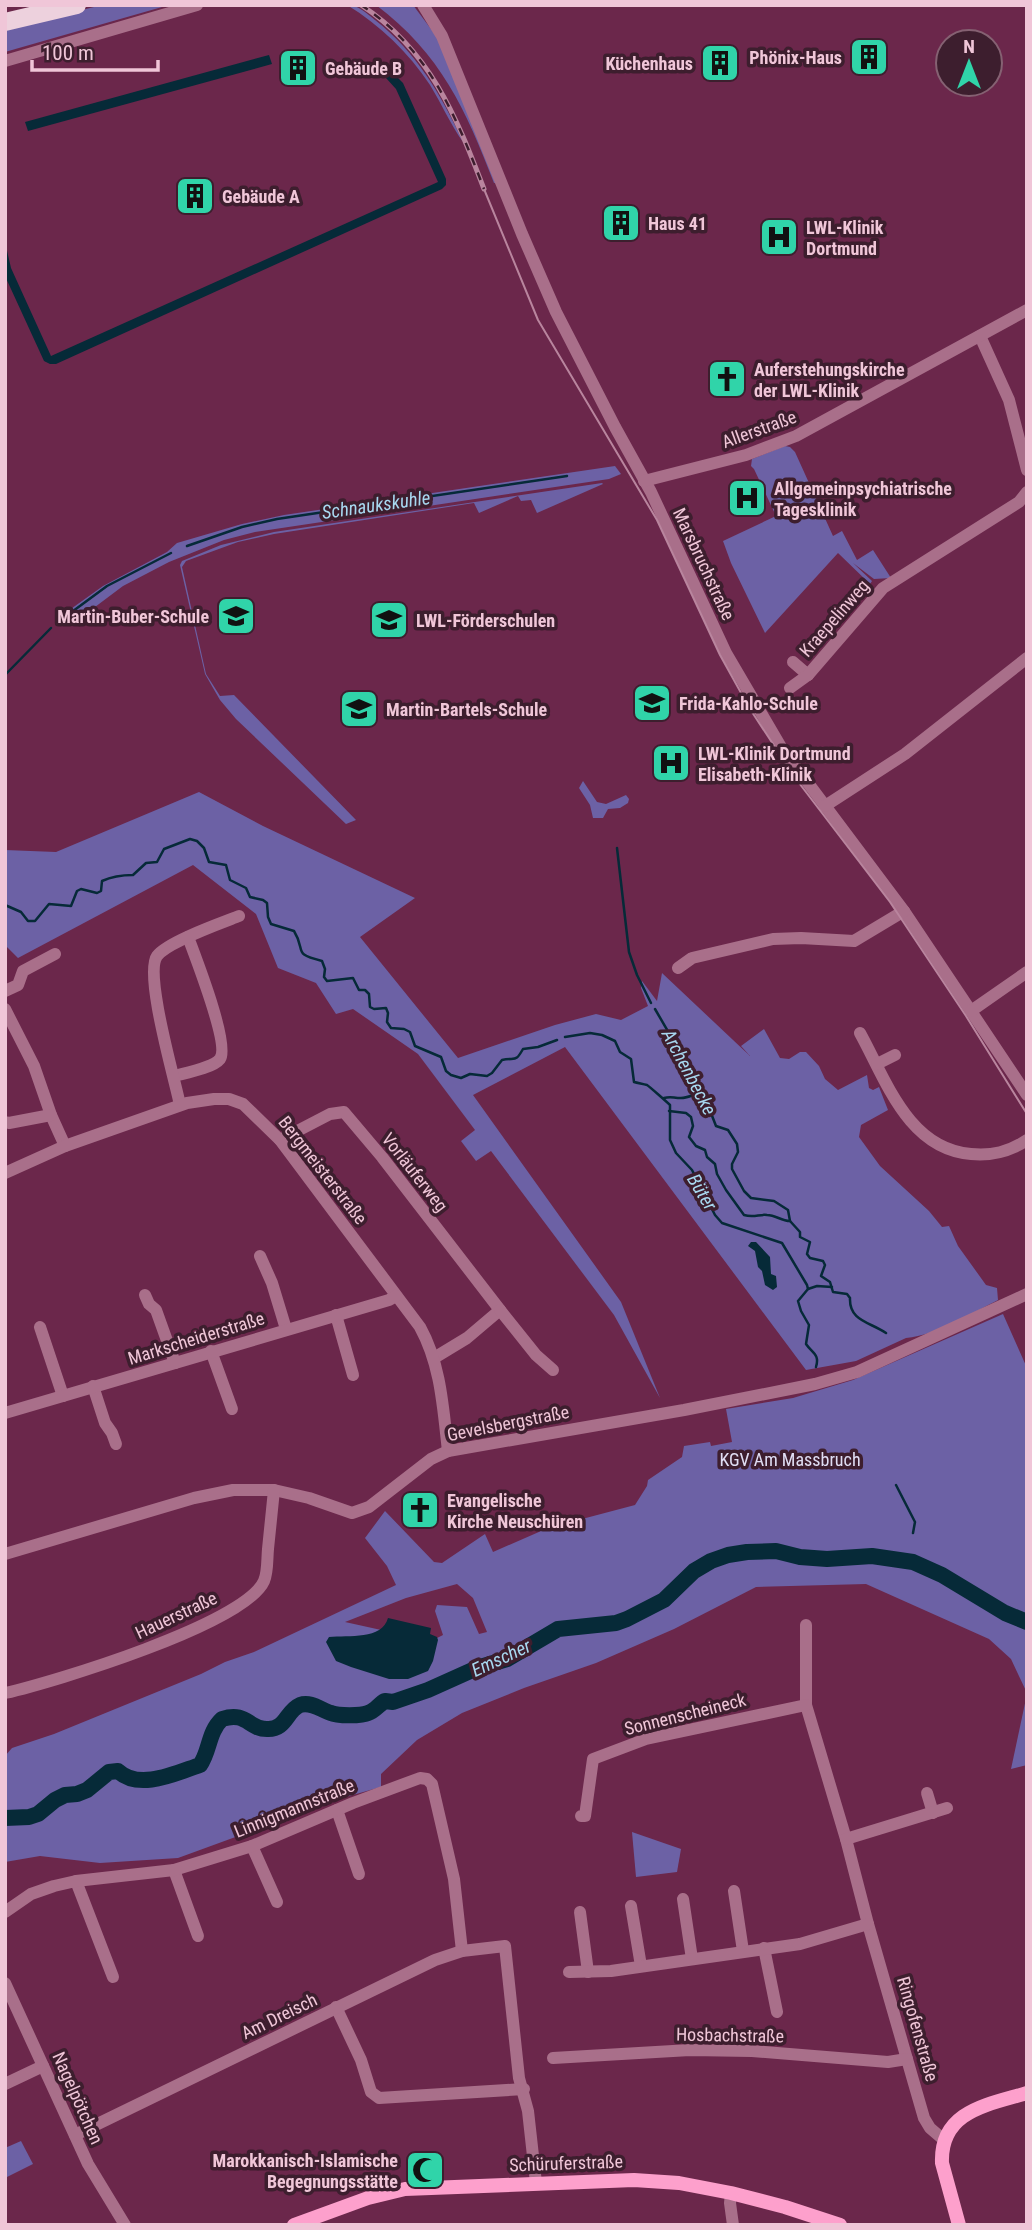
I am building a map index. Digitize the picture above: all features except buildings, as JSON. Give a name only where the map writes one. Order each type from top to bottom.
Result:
[{"type":"highway","points":[[5,22],[76,5]]},
{"type":"main road","points":[[957,2224],[942,2163],[944,2140],[951,2126],[966,2114],[1027,2093]]},
{"type":"main road","name":"Schüruferstraße","points":[[294,2225],[368,2198],[405,2189],[650,2181],[679,2183],[731,2193],[840,2225]]},
{"type":"street","points":[[5,61],[197,5]]},
{"type":"street","name":"Marsbruchstraße","points":[[423,5],[442,36],[563,328],[659,508],[732,664],[781,747],[904,911],[1027,1095]]},
{"type":"street","name":"Allerstraße","points":[[644,481],[746,455],[796,436],[1027,310]]},
{"type":"street","points":[[980,336],[1009,400],[1027,470]]},
{"type":"street","name":"Kraepelinweg","points":[[790,688],[808,675],[883,588],[1019,502],[1027,492]]},
{"type":"street","points":[[825,806],[905,754],[1027,658]]},
{"type":"street","name":"Kraepelinweg","points":[[793,662],[808,675]]},
{"type":"street","points":[[678,968],[692,958],[773,939],[854,942],[904,911]]},
{"type":"street","points":[[180,1105],[153,984],[154,962],[158,955],[188,937],[239,916]]},
{"type":"street","points":[[174,1076],[218,1062],[222,1055],[223,1045],[208,990],[188,937]]},
{"type":"street","points":[[5,991],[18,985],[23,971],[55,954]]},
{"type":"street","points":[[971,1011],[1027,972]]},
{"type":"street","points":[[5,1009],[34,1066],[65,1146]]},
{"type":"street","points":[[860,1033],[894,1099],[916,1128],[935,1143],[964,1153],[986,1155],[1006,1151],[1027,1140]]},
{"type":"street","points":[[877,1064],[895,1055]]},
{"type":"street","name":"Bergmeisterstraße","points":[[5,1173],[65,1146],[180,1105],[229,1099],[243,1104],[280,1140],[420,1327],[434,1358],[446,1415],[448,1451]]},
{"type":"street","name":"Vorläuferweg","points":[[280,1140],[330,1114],[344,1112],[536,1355],[553,1370]]},
{"type":"street","points":[[5,1122],[51,1115]]},
{"type":"street","points":[[260,1256],[272,1283],[286,1329]]},
{"type":"street","name":"Gevelsbergstraße","points":[[5,1554],[194,1498],[233,1490],[274,1490],[309,1498],[352,1513],[369,1507],[431,1459],[448,1451],[815,1384],[857,1372],[1027,1294]]},
{"type":"street","points":[[145,1295],[156,1310],[175,1363]]},
{"type":"street","name":"Markscheiderstraße","points":[[5,1413],[396,1296]]},
{"type":"street","points":[[434,1358],[467,1338],[500,1310]]},
{"type":"street","points":[[336,1315],[353,1375]]},
{"type":"street","points":[[40,1327],[63,1396]]},
{"type":"street","points":[[211,1352],[232,1409]]},
{"type":"street","points":[[93,1386],[105,1423],[116,1444]]},
{"type":"street","name":"Hauerstraße","points":[[5,1693],[127,1657],[205,1623],[245,1602],[255,1594],[266,1578],[274,1490]]},
{"type":"street","name":"Ringofenstraße","points":[[806,1625],[806,1705],[927,2124],[944,2140]]},
{"type":"street","name":"Sonnenscheineck","points":[[581,1816],[585,1816],[593,1759],[646,1739],[806,1705]]},
{"type":"street","name":"Linnigmannstraße","points":[[5,1912],[31,1894],[76,1881],[174,1870],[252,1846],[337,1810],[420,1779],[427,1779],[432,1784],[454,1879],[462,1951]]},
{"type":"street","points":[[927,1793],[933,1813]]},
{"type":"street","points":[[846,1839],[947,1808]]},
{"type":"street","points":[[337,1810],[359,1874]]},
{"type":"street","points":[[252,1846],[278,1902]]},
{"type":"street","points":[[174,1870],[198,1936]]},
{"type":"street","points":[[76,1881],[113,1976]]},
{"type":"street","points":[[734,1891],[743,1951]]},
{"type":"street","points":[[683,1899],[692,1959]]},
{"type":"street","points":[[631,1906],[641,1966]]},
{"type":"street","points":[[580,1912],[588,1972]]},
{"type":"street","points":[[569,1972],[641,1966],[800,1944],[868,1924]]},
{"type":"street","name":"Am Dreisch","points":[[75,2135],[435,1960],[462,1951],[505,1946],[519,2078],[524,2089]]},
{"type":"street","points":[[764,1948],[777,2012]]},
{"type":"street","name":"Nagelpötchen","points":[[5,1983],[89,2164],[125,2225]]},
{"type":"street","points":[[336,2007],[361,2060],[374,2096],[379,2098],[524,2089],[536,2183]]},
{"type":"street","name":"Hosbachstraße","points":[[553,2058],[707,2050],[771,2051],[888,2062],[907,2059]]},
{"type":"street","points":[[5,2084],[43,2066]]},
{"type":"street","points":[[731,2193],[733,2225]]},
{"type":"green space","points":[[102,5],[169,5],[5,52],[5,31]]},
{"type":"green space","points":[[347,5],[359,8],[369,15],[390,32],[415,60],[446,107],[463,142],[430,85],[413,62],[382,31]]},
{"type":"green space","points":[[376,5],[413,5],[437,37],[497,183],[494,183],[473,131],[435,64],[399,24]]},
{"type":"green space","points":[[785,446],[795,452],[833,536],[842,531],[857,560],[873,550],[891,578],[874,579],[853,563],[872,581],[870,584],[838,553],[765,633],[723,541],[776,516],[751,466],[752,459]]},
{"type":"green space","points":[[615,466],[621,474],[609,479],[255,532],[224,540],[169,562],[123,586],[79,619],[76,620],[73,616],[65,619],[61,616],[103,586],[167,552],[177,543],[242,524],[284,515]]},
{"type":"green space","points":[[602,483],[537,513],[531,500],[521,501],[518,496],[479,513],[474,503],[274,534],[238,542],[186,561],[182,567],[206,674],[220,696],[234,695],[356,820],[346,824],[236,719],[220,700],[205,674],[180,565],[182,561],[221,545],[274,532]]},
{"type":"green space","points":[[583,781],[597,802],[606,804],[626,795],[628,803],[620,808],[608,809],[603,818],[593,818],[590,805],[579,788]]},
{"type":"green space","points":[[199,792],[263,826],[415,898],[360,937],[458,1058],[596,1014],[621,1020],[648,1006],[641,988],[642,981],[657,1001],[662,973],[750,1056],[741,1046],[764,1029],[780,1058],[789,1059],[800,1052],[806,1052],[819,1066],[825,1079],[838,1090],[867,1075],[869,1088],[873,1090],[879,1087],[888,1110],[861,1125],[859,1137],[880,1166],[929,1211],[942,1227],[949,1226],[958,1246],[986,1285],[997,1288],[998,1300],[942,1328],[906,1338],[856,1361],[806,1370],[565,1047],[473,1095],[621,1302],[660,1398],[614,1315],[491,1151],[476,1161],[461,1141],[475,1130],[418,1054],[353,1009],[336,1014],[316,983],[278,968],[256,914],[193,865],[18,958],[5,945],[5,850],[56,852]]},
{"type":"green space","name":"KGV Am Massbruch","points":[[1003,1314],[1027,1368],[1027,1693],[1011,1659],[989,1639],[866,1584],[756,1587],[674,1629],[596,1663],[462,1713],[417,1740],[381,1774],[381,1787],[342,1798],[178,1858],[100,1863],[40,1856],[5,1862],[5,1756],[12,1748],[54,1734],[254,1652],[396,1585],[387,1566],[365,1538],[385,1511],[434,1562],[442,1563],[485,1534],[493,1552],[548,1528],[635,1505],[648,1480],[682,1457],[684,1446],[710,1442],[711,1446],[732,1442],[726,1409],[793,1398],[853,1380]],"holes":[[[457,1584],[473,1598],[487,1632],[479,1634],[467,1607],[437,1605],[435,1611],[443,1635],[431,1641],[345,1622],[406,1598]]]},
{"type":"green space","points":[[1027,1694],[1027,1765],[1011,1769]]},
{"type":"green space","points":[[632,1832],[681,1849],[677,1872],[636,1877]]},
{"type":"green space","points":[[21,2141],[33,2164],[5,2178],[5,2148]]},
{"type":"water","points":[[269,55],[272,64],[28,131],[25,122]]},
{"type":"water","points":[[381,61],[403,83],[446,179],[446,185],[442,189],[56,364],[44,361],[5,276],[5,242],[11,268],[51,356],[438,182],[396,89],[376,67]]},
{"type":"water","points":[[751,1242],[756,1242],[770,1257],[771,1274],[776,1276],[777,1287],[773,1290],[765,1285],[755,1251],[748,1246]]},
{"type":"water","points":[[388,1618],[431,1628],[430,1634],[438,1640],[428,1671],[408,1679],[389,1679],[336,1661],[326,1642],[329,1637],[372,1633],[385,1625]]},
{"type":"waterway","name":"Schnaukskuhle","points":[[187,546],[242,527],[277,519],[567,476]]},
{"type":"waterway","name":"Schnaukskuhle","points":[[65,617],[107,586],[171,553]]},
{"type":"waterway","name":"Schnaukskuhle","points":[[5,675],[51,628]]},
{"type":"waterway","name":"Büter","points":[[5,905],[21,912],[28,921],[35,921],[49,904],[71,906],[77,891],[81,889],[97,893],[101,891],[102,881],[133,875],[146,863],[157,862],[164,849],[190,839],[197,841],[204,848],[209,862],[226,865],[230,880],[246,888],[250,897],[267,903],[271,924],[294,931],[303,954],[322,961],[327,981],[353,978],[359,990],[365,990],[369,994],[370,1007],[386,1008],[387,1022],[391,1028],[410,1032],[415,1046],[441,1057],[446,1071],[451,1075],[461,1078],[470,1074],[487,1076],[502,1060],[517,1058],[523,1049],[557,1040]]},
{"type":"waterway","name":"Archenbecke","points":[[617,848],[629,952],[651,1003]]},
{"type":"waterway","name":"Archenbecke","points":[[655,1009],[702,1090],[716,1126],[728,1130],[737,1144],[738,1152],[732,1169],[744,1191],[751,1198],[774,1201],[788,1210],[790,1221],[800,1232],[800,1237],[810,1242],[807,1254],[810,1258],[823,1261],[825,1265],[821,1276],[830,1282],[833,1292],[847,1294],[853,1312],[886,1333]]},
{"type":"waterway","name":"Büter","points":[[565,1037],[590,1033],[615,1041],[620,1052],[631,1059],[634,1082],[647,1085],[670,1105],[670,1140],[676,1153],[692,1170],[715,1215],[722,1223],[782,1243],[807,1285],[808,1289],[798,1301],[809,1325],[806,1344],[816,1356],[816,1367]]},
{"type":"waterway","points":[[664,1098],[684,1098],[703,1093]]},
{"type":"waterway","points":[[669,1111],[686,1113],[691,1117],[693,1126],[689,1137],[696,1146],[705,1150],[707,1157],[715,1164],[726,1190],[744,1215],[770,1215],[790,1221]]},
{"type":"waterway","points":[[808,1289],[817,1286],[832,1287]]},
{"type":"waterway","name":"Büter","points":[[896,1485],[915,1522],[913,1533]]},
{"type":"waterway","name":"Emscher","points":[[5,1818],[38,1814],[65,1795],[87,1790],[109,1772],[118,1771],[136,1780],[147,1780],[169,1776],[200,1765],[214,1730],[222,1719],[237,1717],[255,1726],[273,1729],[295,1708],[304,1704],[334,1714],[365,1714],[385,1701],[393,1702],[428,1690],[477,1668],[507,1659],[558,1629],[616,1623],[627,1619],[664,1600],[694,1571],[728,1555],[776,1551],[800,1557],[827,1559],[872,1556],[913,1562],[942,1575],[1005,1613],[1027,1622]]},
{"type":"waterway","name":"Büter","points":[[907,1561],[909,1557]]},
{"type":"tram line","points":[[484,189],[538,320],[657,520],[720,655],[750,709],[796,779],[890,902],[1027,1114]]},
{"type":"railway","points":[[361,5],[405,42],[438,86],[463,136],[484,189]]},
{"type":"place","name":"Phönix-Haus","points":[[869,57]]},
{"type":"place","name":"Küchenhaus","points":[[720,63]]},
{"type":"place","name":"Gebäude B","points":[[298,68]]},
{"type":"place","name":"Gebäude A","points":[[195,196]]},
{"type":"place","name":"Haus 41","points":[[621,223]]},
{"type":"place","name":"LWL-Klinik Dortmund","points":[[779,237]]},
{"type":"place","name":"Auferstehungskirche der LWL-Klinik","points":[[727,379]]},
{"type":"place","name":"Allgemeinpsychiatrische Tagesklinik","points":[[747,498]]},
{"type":"place","name":"Martin-Buber-Schule","points":[[236,616]]},
{"type":"place","name":"LWL-Förderschulen","points":[[389,620]]},
{"type":"place","name":"Frida-Kahlo-Schule","points":[[652,703]]},
{"type":"place","name":"Martin-Bartels-Schule","points":[[359,709]]},
{"type":"place","name":"LWL-Klinik Dortmund Elisabeth-Klinik","points":[[671,763]]},
{"type":"place","name":"Evangelische Kirche Neuschüren","points":[[420,1510]]},
{"type":"place","name":"Marokkanisch-Islamische Begegnungsstätte","points":[[425,2170]]}]
